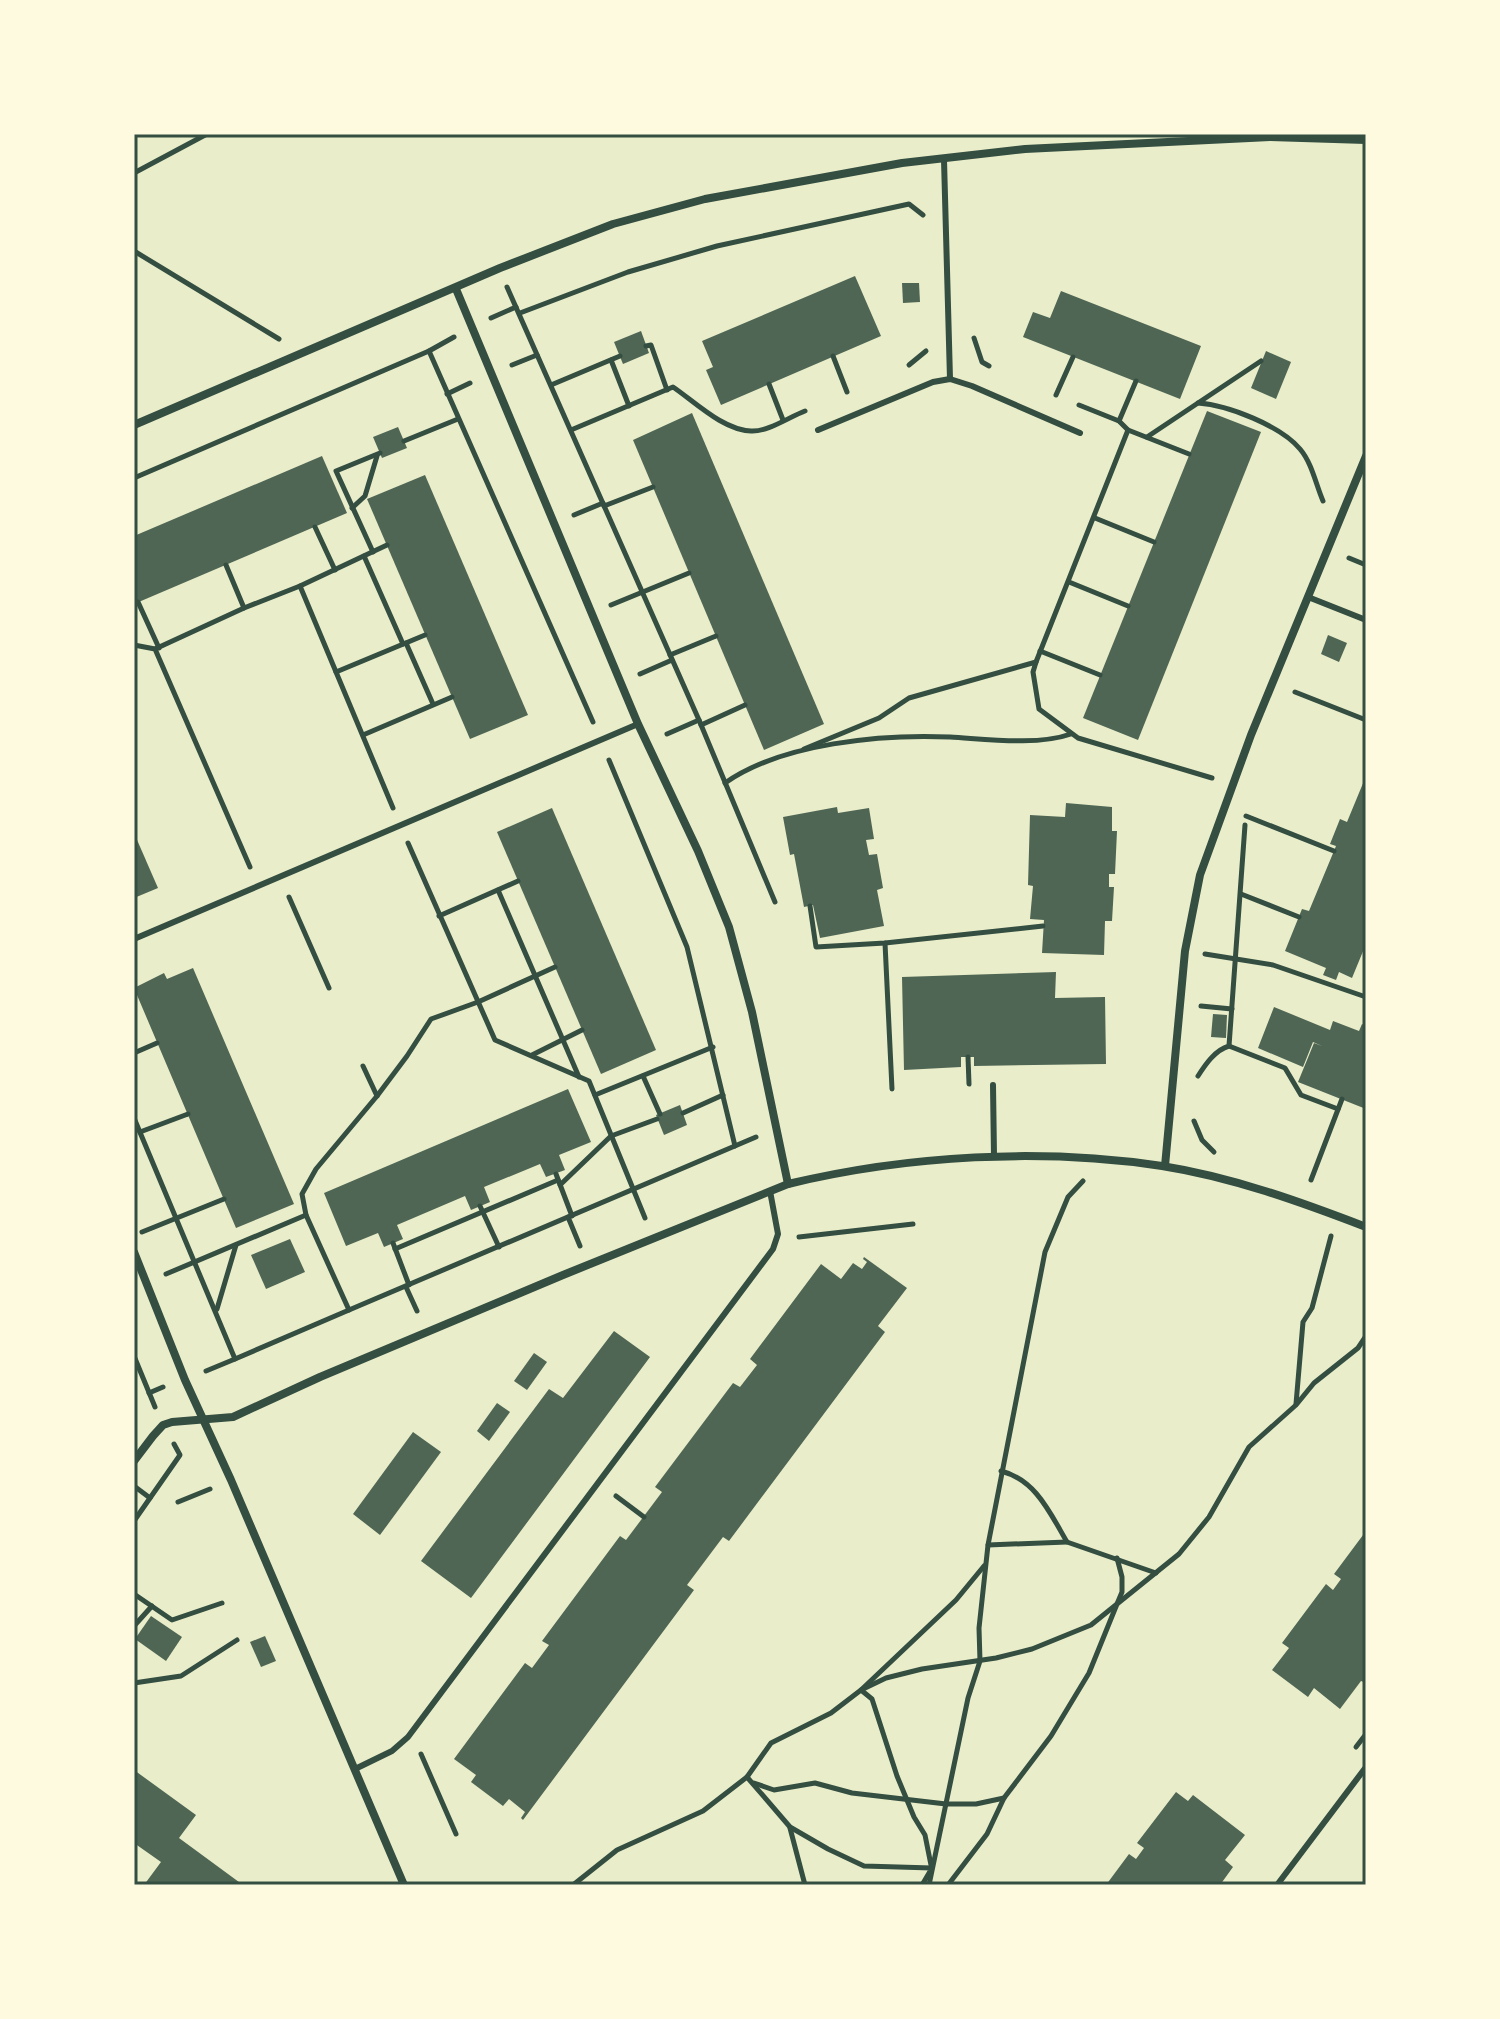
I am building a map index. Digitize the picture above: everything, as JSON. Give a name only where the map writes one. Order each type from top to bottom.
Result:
[{"type":"street","points":[[134,425],[500,268],[613,224],[705,199],[902,163],[1025,149],[1270,137],[1366,140]]},
{"type":"street","points":[[456,289],[638,724],[698,851],[729,927],[752,1012],[788,1184]]},
{"type":"street","points":[[1165,1166],[1185,951],[1200,875],[1232,784],[1366,456]]},
{"type":"street","points":[[134,1461],[163,1425],[233,1417],[320,1377],[770,1191],[788,1184],[851,1172],[994,1156],[1102,1159],[1165,1166],[1244,1185],[1366,1227]]},
{"type":"street","points":[[134,1252],[185,1380],[231,1480],[404,1885]]},
{"type":"lane","points":[[944,160],[950,379]]},
{"type":"lane","points":[[818,430],[933,382],[950,379],[1027,408],[1080,433]]},
{"type":"lane","points":[[1308,597],[1366,620]]},
{"type":"lane","points":[[134,939],[638,724]]},
{"type":"lane","points":[[993,1085],[994,1156]]},
{"type":"lane","points":[[355,1769],[392,1751],[412,1732],[773,1249],[777,1239],[770,1191]]},
{"type":"lane","points":[[1277,1885],[1366,1767]]},
{"type":"path","points":[[134,173],[207,134]]},
{"type":"path","points":[[520,313],[628,272],[717,246],[909,204],[920,210],[927,220],[928,233],[948,232]]},
{"type":"path","points":[[134,251],[181,282],[301,351]]},
{"type":"path","points":[[500,268],[700,722],[775,902]]},
{"type":"path","points":[[973,333],[982,362],[995,369]]},
{"type":"path","points":[[646,346],[651,345],[667,390]]},
{"type":"path","points":[[908,366],[922,357],[928,348]]},
{"type":"path","points":[[134,478],[429,351],[601,740],[687,947],[735,1146]]},
{"type":"path","points":[[551,385],[620,356]]},
{"type":"path","points":[[833,356],[847,392]]},
{"type":"path","points":[[1056,395],[1073,357]]},
{"type":"path","points":[[611,360],[629,406]]},
{"type":"path","points":[[1147,437],[1261,361]]},
{"type":"path","points":[[1119,421],[1136,381]]},
{"type":"path","points":[[769,384],[783,420]]},
{"type":"path","points":[[571,430],[673,387],[728,424],[751,431],[766,428],[809,409]]},
{"type":"path","points":[[835,397],[859,387]]},
{"type":"path","points":[[1044,390],[1119,421],[1128,430],[1189,454]]},
{"type":"path","points":[[1198,403],[1221,407],[1276,430],[1301,450],[1325,508],[1333,537]]},
{"type":"path","points":[[404,441],[458,419]]},
{"type":"path","points":[[1128,430],[1036,662],[1033,672],[1039,709],[1078,738],[1232,784]]},
{"type":"path","points":[[352,508],[365,496],[378,454],[363,456],[336,471],[352,508],[373,552]]},
{"type":"path","points":[[604,506],[653,487]]},
{"type":"path","points":[[1095,518],[1154,542]]},
{"type":"path","points":[[315,527],[335,570]]},
{"type":"path","points":[[1330,605],[1355,544]]},
{"type":"path","points":[[134,645],[157,648],[387,545]]},
{"type":"path","points":[[364,556],[433,704]]},
{"type":"path","points":[[1349,558],[1366,565]]},
{"type":"path","points":[[226,565],[244,608]]},
{"type":"path","points":[[592,613],[689,573]]},
{"type":"path","points":[[1069,582],[1128,606]]},
{"type":"path","points":[[300,586],[439,916],[495,1040],[589,1081],[653,1239]]},
{"type":"path","points":[[138,602],[250,868],[264,862]]},
{"type":"path","points":[[336,672],[425,635]]},
{"type":"path","points":[[621,682],[716,636]]},
{"type":"path","points":[[1040,651],[1100,675]]},
{"type":"path","points":[[725,783],[762,764],[879,718],[909,698],[1036,662]]},
{"type":"path","points":[[1290,705],[1295,692],[1366,720]]},
{"type":"path","points":[[363,735],[452,697]]},
{"type":"path","points":[[647,743],[745,705]]},
{"type":"path","points":[[579,728],[593,722]]},
{"type":"path","points":[[792,754],[867,740],[922,736],[1050,740],[1072,734]]},
{"type":"path","points":[[378,813],[407,801]]},
{"type":"path","points":[[1229,1046],[1246,816],[1252,802]]},
{"type":"path","points":[[1246,816],[1334,851]]},
{"type":"path","points":[[279,877],[329,988]]},
{"type":"path","points":[[439,916],[518,881]]},
{"type":"path","points":[[498,890],[579,1077]]},
{"type":"path","points":[[1241,894],[1299,917]]},
{"type":"path","points":[[810,906],[816,947],[1043,926]]},
{"type":"path","points":[[885,943],[892,1089]]},
{"type":"path","points":[[1185,951],[1273,965],[1366,997]]},
{"type":"path","points":[[349,1310],[306,1215],[302,1194],[316,1169],[377,1096],[431,1019],[478,1002],[555,967]]},
{"type":"path","points":[[531,1056],[582,1030]]},
{"type":"path","points":[[134,1053],[157,1043]]},
{"type":"path","points":[[1196,1079],[1215,1054],[1229,1046],[1285,1068],[1301,1095],[1338,1109]]},
{"type":"path","points":[[595,1095],[713,1047]]},
{"type":"path","points":[[968,1057],[969,1086]]},
{"type":"path","points":[[363,1066],[377,1096]]},
{"type":"path","points":[[409,1285],[394,1246],[558,1180],[611,1136],[658,1116],[643,1076]]},
{"type":"path","points":[[683,1113],[723,1095]]},
{"type":"path","points":[[1311,1180],[1342,1099]]},
{"type":"path","points":[[140,1132],[188,1114]]},
{"type":"path","points":[[134,1118],[197,1261],[235,1359]]},
{"type":"path","points":[[1193,1119],[1202,1140],[1211,1151]]},
{"type":"path","points":[[149,1393],[776,1128]]},
{"type":"path","points":[[929,1885],[968,1698],[980,1661],[979,1628],[988,1545],[1045,1252],[1068,1197],[1102,1159]]},
{"type":"path","points":[[558,1180],[572,1216]]},
{"type":"path","points":[[134,1236],[224,1199]]},
{"type":"path","points":[[482,1209],[499,1247]]},
{"type":"path","points":[[146,1283],[306,1215]]},
{"type":"path","points":[[1296,1405],[1303,1322],[1312,1308],[1335,1215]]},
{"type":"path","points":[[777,1239],[913,1224]]},
{"type":"path","points":[[216,1311],[237,1244]]},
{"type":"path","points":[[861,1690],[886,1678],[922,1669],[980,1661],[1032,1649],[1091,1625],[1179,1554],[1209,1517],[1249,1447],[1296,1405],[1314,1383],[1358,1348],[1366,1336]]},
{"type":"path","points":[[134,1356],[163,1425],[180,1455],[134,1521]]},
{"type":"path","points":[[1001,1471],[1023,1481],[1044,1502],[1067,1542]]},
{"type":"path","points":[[178,1502],[231,1480]]},
{"type":"path","points":[[598,1482],[644,1517]]},
{"type":"path","points":[[134,1486],[150,1498]]},
{"type":"path","points":[[988,1545],[1067,1542],[1156,1573]]},
{"type":"path","points":[[948,1885],[987,1834],[1004,1798],[1051,1736],[1089,1673],[1122,1592],[1117,1558]]},
{"type":"path","points":[[573,1885],[617,1850],[703,1811],[747,1777],[771,1743],[831,1713],[861,1690],[956,1600],[985,1565]]},
{"type":"path","points":[[134,1594],[172,1620],[222,1603]]},
{"type":"path","points":[[134,1626],[152,1606]]},
{"type":"path","points":[[134,1683],[181,1676],[237,1640]]},
{"type":"path","points":[[861,1690],[872,1699],[906,1798],[925,1835],[932,1868],[922,1885]]},
{"type":"path","points":[[412,1732],[456,1834]]},
{"type":"path","points":[[747,1777],[790,1827],[864,1866],[932,1868]]},
{"type":"path","points":[[754,1783],[774,1790],[815,1783],[852,1793],[946,1804],[976,1804],[1004,1798]]},
{"type":"path","points":[[790,1827],[805,1885]]},
{"type":"building","points":[[855,276],[881,336],[721,405],[706,370],[713,367],[702,341]]},
{"type":"building","points":[[902,283],[919,283],[920,302],[903,303]]},
{"type":"building","points":[[1061,291],[1201,346],[1180,399],[1023,337],[1033,312],[1050,318]]},
{"type":"building","points":[[641,331],[649,353],[623,364],[614,342]]},
{"type":"building","points":[[1266,351],[1291,362],[1276,399],[1251,388]]},
{"type":"building","points":[[1207,411],[1261,432],[1138,740],[1083,718]]},
{"type":"building","points":[[692,413],[824,724],[764,750],[633,440]]},
{"type":"building","points":[[398,427],[407,448],[382,458],[373,437]]},
{"type":"building","points":[[322,456],[347,513],[134,604],[134,536]]},
{"type":"building","points":[[425,475],[528,715],[470,739],[367,499]]},
{"type":"building","points":[[1328,635],[1347,643],[1339,662],[1321,654]]},
{"type":"building","points":[[1366,776],[1366,944],[1352,978],[1339,972],[1336,980],[1323,975],[1326,968],[1285,951],[1302,909],[1309,911],[1336,846],[1330,844],[1340,819],[1347,822]]},
{"type":"building","points":[[1066,803],[1112,807],[1112,831],[1117,831],[1115,874],[1109,874],[1109,887],[1114,887],[1112,921],[1105,921],[1104,955],[1042,953],[1044,920],[1030,919],[1033,886],[1028,885],[1030,815],[1065,817]]},
{"type":"building","points":[[837,807],[838,813],[869,808],[874,839],[866,840],[869,855],[877,854],[883,888],[877,890],[884,926],[820,938],[813,905],[804,907],[783,817]]},
{"type":"building","points":[[552,808],[656,1050],[601,1074],[497,832]]},
{"type":"building","points":[[134,833],[158,888],[134,898]]},
{"type":"building","points":[[193,968],[294,1204],[236,1228],[134,988],[164,973],[167,979]]},
{"type":"building","points":[[1056,972],[1055,998],[1105,997],[1106,1064],[974,1066],[974,1057],[961,1057],[961,1067],[904,1070],[902,977]]},
{"type":"building","points":[[1274,1007],[1330,1030],[1333,1021],[1359,1031],[1362,1024],[1366,1026],[1366,1109],[1298,1082],[1314,1043],[1322,1046],[1313,1042],[1303,1067],[1258,1048]]},
{"type":"building","points":[[1213,1014],[1227,1015],[1226,1038],[1211,1037]]},
{"type":"building","points":[[568,1089],[591,1142],[559,1155],[565,1170],[546,1177],[540,1164],[484,1187],[490,1202],[471,1210],[465,1196],[397,1225],[403,1239],[384,1247],[378,1233],[346,1246],[324,1193]]},
{"type":"building","points":[[680,1105],[687,1125],[664,1135],[656,1115]]},
{"type":"building","points":[[290,1239],[305,1272],[266,1289],[251,1255]]},
{"type":"building","points":[[864,1257],[907,1288],[878,1326],[885,1332],[729,1541],[723,1537],[687,1585],[694,1590],[523,1820],[521,1818],[525,1812],[509,1799],[503,1806],[471,1782],[476,1775],[454,1759],[525,1663],[532,1668],[549,1645],[542,1641],[620,1536],[626,1540],[662,1492],[655,1487],[733,1383],[740,1387],[757,1365],[750,1359],[821,1264],[841,1279],[853,1263],[862,1269],[867,1262]]},
{"type":"building","points":[[614,1331],[650,1357],[471,1598],[421,1561],[549,1389],[563,1398]]},
{"type":"building","points":[[534,1353],[547,1362],[527,1390],[514,1381]]},
{"type":"building","points":[[497,1403],[510,1412],[489,1441],[477,1431]]},
{"type":"building","points":[[413,1432],[441,1452],[380,1535],[353,1514]]},
{"type":"building","points":[[1366,1531],[1366,1683],[1361,1681],[1340,1709],[1314,1688],[1308,1697],[1272,1670],[1289,1648],[1282,1643],[1326,1584],[1333,1590],[1341,1579],[1334,1574]]},
{"type":"building","points":[[151,1616],[182,1637],[166,1661],[135,1639]]},
{"type":"building","points":[[265,1636],[276,1661],[261,1667],[250,1642]]},
{"type":"building","points":[[134,1770],[196,1815],[179,1838],[243,1885],[144,1885],[161,1862],[134,1843]]},
{"type":"building","points":[[1176,1792],[1188,1801],[1193,1795],[1245,1835],[1225,1860],[1233,1867],[1220,1885],[1106,1885],[1129,1854],[1136,1859],[1144,1848],[1137,1843]]}]
